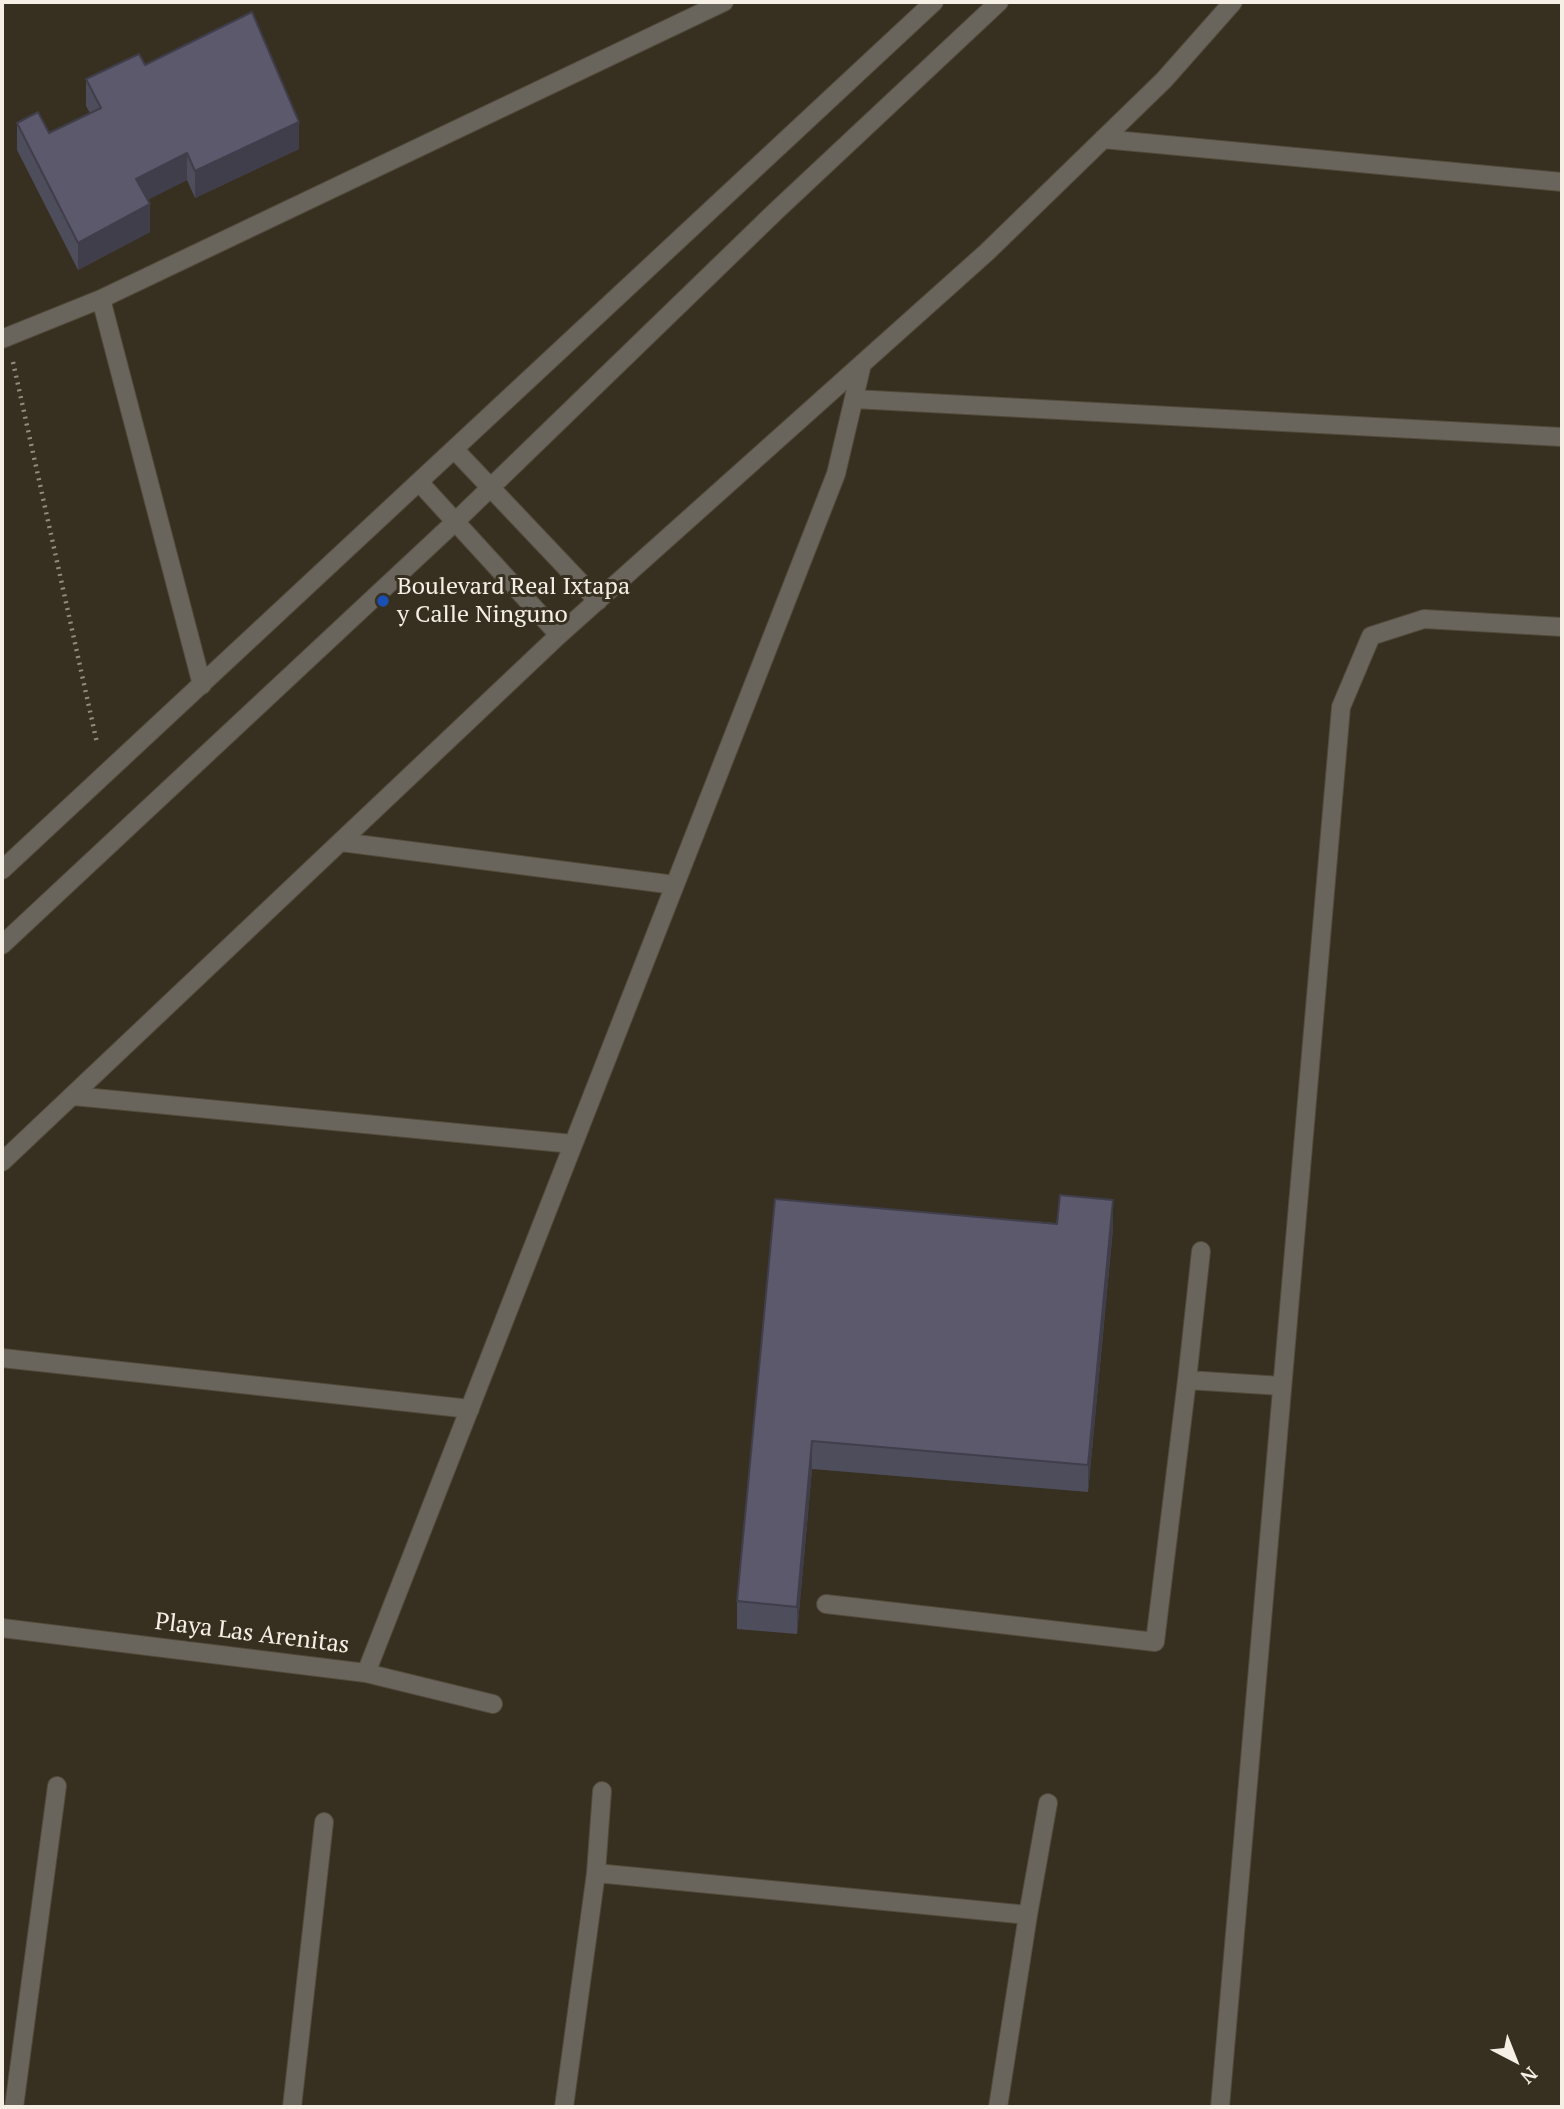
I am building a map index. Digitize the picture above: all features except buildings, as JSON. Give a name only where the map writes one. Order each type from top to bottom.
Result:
[{"type":"street","points":[[5,338],[101,299],[724,2]]},
{"type":"street","points":[[2,870],[934,2]]},
{"type":"street","points":[[2,944],[456,521],[766,221],[999,2]]},
{"type":"street","points":[[2,1162],[559,635],[987,252],[1164,80],[1233,2]]},
{"type":"street","points":[[1103,139],[1562,182]]},
{"type":"street","points":[[101,299],[202,685]]},
{"type":"street","points":[[366,1672],[836,474],[862,364]]},
{"type":"street","points":[[854,399],[1562,437]]},
{"type":"street","points":[[454,449],[597,601]]},
{"type":"street","points":[[419,482],[559,635]]},
{"type":"street","points":[[1220,2107],[1341,708],[1371,636],[1423,619],[1562,627]]},
{"type":"street","points":[[341,842],[675,885]]},
{"type":"street","points":[[73,1096],[573,1144]]},
{"type":"street","points":[[826,1604],[1156,1642],[1201,1251]]},
{"type":"street","points":[[2,1358],[470,1409]]},
{"type":"street","points":[[1187,1380],[1282,1386]]},
{"type":"street","name":"Playa Las Arenitas","points":[[2,1628],[366,1672],[493,1704]]},
{"type":"street","points":[[14,2107],[57,1786]]},
{"type":"street","points":[[565,2107],[596,1873],[602,1791]]},
{"type":"street","points":[[998,2107],[1048,1803]]},
{"type":"street","points":[[292,2107],[324,1822]]},
{"type":"street","points":[[596,1873],[1028,1915]]},
{"type":"path","points":[[5,338],[104,776]]},
{"type":"place","name":"Boulevard Real Ixtapa y Calle Ninguno","points":[[383,601]]}]
